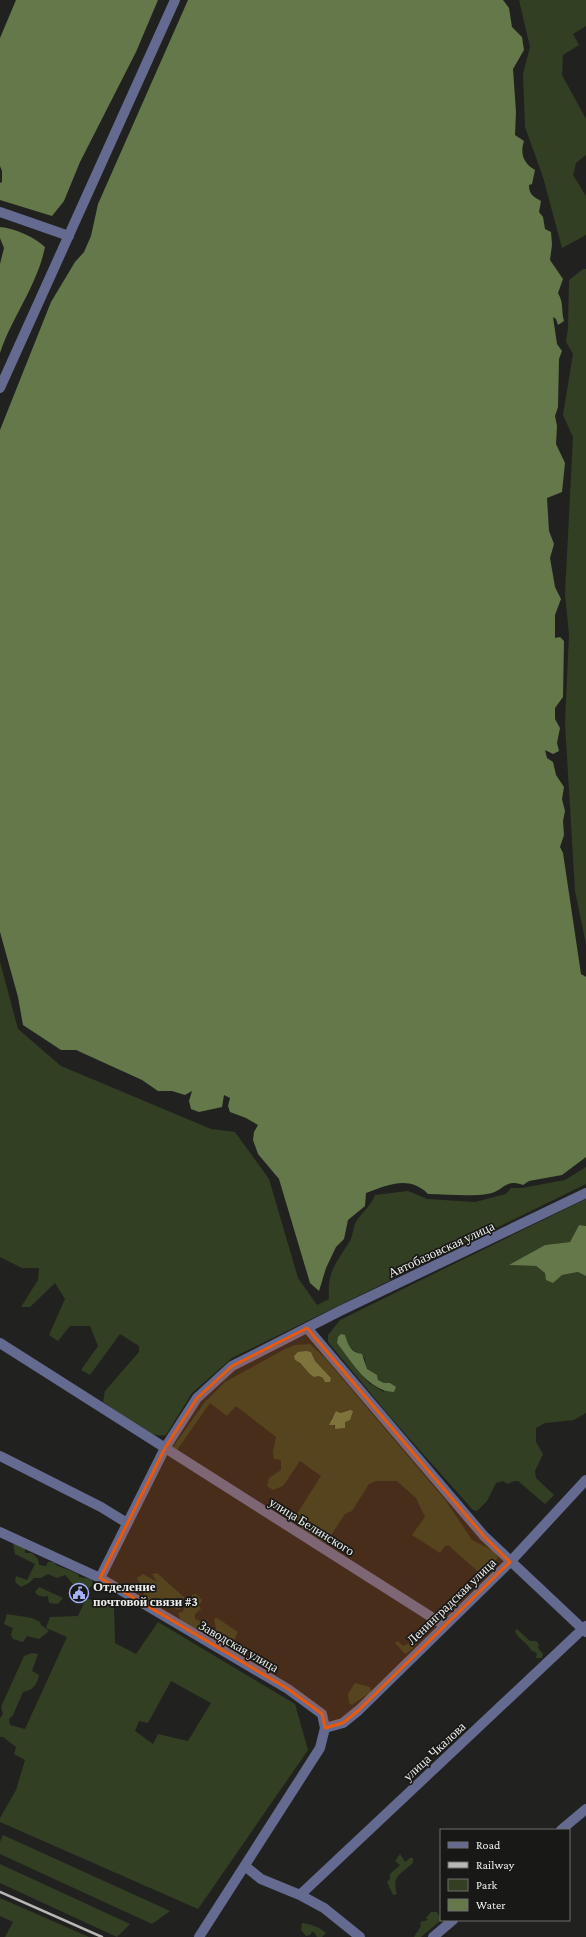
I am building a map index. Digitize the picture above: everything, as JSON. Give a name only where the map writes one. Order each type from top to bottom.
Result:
[{"type":"street","points":[[0,388],[175,0]]},
{"type":"street","points":[[0,212],[69,236]]},
{"type":"street","name":"Автобазовская улица","points":[[307,1328],[586,1193]]},
{"type":"street","points":[[100,1578],[165,1448],[197,1398],[232,1366],[307,1328],[484,1536],[510,1562],[585,1629]]},
{"type":"street","name":"улица Белинского","points":[[0,1343],[444,1625]]},
{"type":"street","points":[[0,1456],[101,1507],[127,1523]]},
{"type":"street","name":"Ленинградская улица","points":[[325,1728],[343,1722],[359,1710],[444,1625],[510,1562],[586,1480]]},
{"type":"street","name":"Заводская улица","points":[[0,1532],[100,1578],[288,1689],[322,1714],[325,1728]]},
{"type":"street","name":"улица Чкалова","points":[[300,1895],[585,1629]]},
{"type":"street","points":[[199,1937],[320,1748],[325,1728]]},
{"type":"street","points":[[562,1829],[586,1809]]},
{"type":"street","points":[[245,1866],[261,1879],[300,1895],[324,1908],[360,1937]]},
{"type":"street","points":[[433,1937],[453,1921]]},
{"type":"highlighted area","points":[[307,1328],[484,1536],[510,1562],[359,1710],[343,1723],[325,1728],[322,1714],[288,1689],[100,1578],[165,1448],[197,1398],[232,1366]]},
{"type":"green space","points":[[519,0],[586,0],[586,26],[573,34],[579,45],[563,55],[562,75],[586,119],[586,155],[576,163],[573,175],[586,196],[586,235],[562,248],[543,177],[525,127],[523,74],[530,47]]},
{"type":"green space","points":[[583,269],[586,269],[586,944],[575,891],[565,723],[569,635],[565,594],[573,437],[563,415],[573,354],[566,342],[568,328],[569,280]]},
{"type":"green space","points":[[0,962],[18,1029],[61,1066],[211,1129],[235,1132],[269,1179],[298,1278],[317,1305],[329,1299],[331,1273],[351,1239],[357,1220],[371,1203],[375,1195],[408,1191],[427,1199],[475,1202],[506,1194],[511,1188],[522,1188],[565,1180],[586,1167],[586,1184],[232,1358],[192,1393],[166,1435],[151,1433],[134,1424],[103,1402],[105,1391],[139,1352],[139,1346],[120,1334],[90,1375],[81,1370],[98,1346],[90,1326],[70,1326],[58,1341],[49,1335],[65,1299],[55,1283],[30,1307],[21,1307],[38,1280],[39,1268],[22,1268],[0,1257]]},
{"type":"green space","points":[[586,1199],[586,1226],[579,1225],[570,1242],[545,1245],[510,1265],[536,1266],[545,1273],[562,1275],[578,1272],[586,1276],[586,1413],[574,1420],[545,1423],[536,1428],[536,1442],[543,1454],[535,1471],[536,1478],[554,1495],[545,1504],[518,1481],[508,1484],[503,1481],[496,1483],[487,1501],[477,1511],[473,1510],[391,1418],[328,1342],[328,1335],[340,1320]],"holes":[[[347,1342],[349,1347],[365,1358],[366,1369],[377,1375],[378,1380],[384,1383],[384,1392],[369,1383],[337,1343]]]},
{"type":"green space","points":[[310,1344],[324,1357],[446,1501],[472,1540],[494,1551],[498,1558],[481,1574],[448,1545],[444,1547],[440,1553],[412,1535],[425,1517],[416,1498],[397,1481],[376,1481],[369,1484],[352,1511],[345,1514],[326,1543],[307,1533],[293,1520],[321,1476],[300,1461],[283,1486],[273,1490],[267,1486],[269,1478],[281,1470],[281,1460],[274,1459],[273,1451],[276,1437],[236,1406],[227,1416],[210,1403],[177,1450],[173,1447],[204,1403],[225,1382],[295,1345]],"holes":[[[311,1352],[315,1361],[331,1378],[323,1378],[319,1375],[314,1377],[304,1365],[299,1364],[299,1361]],[[350,1410],[345,1422],[345,1428],[335,1429],[331,1418],[344,1411]]]},
{"type":"green space","points":[[13,1544],[20,1544],[25,1548],[25,1553],[32,1553],[38,1559],[39,1565],[46,1566],[48,1562],[54,1562],[56,1565],[78,1574],[79,1577],[92,1579],[93,1585],[83,1591],[77,1589],[65,1575],[57,1578],[48,1574],[41,1578],[34,1578],[29,1583],[21,1587],[15,1582],[16,1576],[27,1580],[35,1564],[15,1554]]},
{"type":"green space","points":[[157,1573],[186,1599],[192,1601],[192,1595],[196,1594],[202,1600],[199,1606],[201,1609],[195,1614],[195,1619],[206,1624],[199,1634],[181,1621],[178,1613],[183,1612],[185,1603],[183,1603],[179,1610],[166,1605],[164,1597],[158,1607],[149,1602],[144,1595],[137,1578],[143,1574],[157,1582],[152,1574]]},
{"type":"green space","points":[[39,1587],[63,1598],[58,1604],[49,1603],[48,1596],[41,1596],[35,1592]]},
{"type":"green space","points":[[86,1598],[114,1608],[115,1643],[136,1654],[158,1622],[295,1704],[308,1750],[198,1909],[0,1822],[0,1818],[16,1790],[25,1760],[14,1754],[16,1747],[3,1737],[0,1737],[0,1718],[3,1714],[1,1707],[24,1656],[32,1653],[38,1654],[32,1671],[39,1675],[37,1682],[32,1688],[23,1692],[13,1715],[9,1719],[10,1725],[25,1729],[67,1637],[46,1628],[50,1617],[78,1616]],"holes":[[[171,1681],[211,1703],[188,1741],[158,1734],[153,1744],[135,1731],[139,1721],[148,1723]]]},
{"type":"green space","points":[[7,1614],[32,1618],[40,1622],[41,1625],[49,1631],[39,1639],[27,1636],[23,1642],[13,1639],[11,1635],[13,1628],[4,1624]]},
{"type":"green space","points":[[217,1618],[238,1632],[234,1640],[244,1646],[238,1655],[205,1633],[207,1629],[216,1629],[214,1619]]},
{"type":"green space","points":[[517,1629],[530,1641],[536,1641],[539,1644],[538,1648],[543,1654],[542,1658],[536,1658],[537,1653],[532,1651],[518,1636],[515,1631]]},
{"type":"green space","points":[[418,1634],[422,1638],[410,1651],[405,1654],[395,1643],[398,1641],[403,1646],[411,1642]]},
{"type":"green space","points":[[355,1683],[370,1687],[371,1692],[352,1705],[349,1703],[348,1694]]},
{"type":"green space","points":[[3,1835],[170,1911],[152,1924],[0,1854],[0,1842]]},
{"type":"green space","points":[[400,1854],[405,1862],[410,1858],[413,1858],[413,1863],[396,1879],[395,1888],[397,1894],[393,1895],[387,1882],[390,1879],[390,1874],[400,1865],[395,1861]]},
{"type":"green space","points":[[0,1864],[130,1924],[117,1937],[0,1883]]},
{"type":"green space","points":[[0,1898],[89,1937],[5,1937],[13,1922],[0,1916]]},
{"type":"green space","points":[[431,1912],[437,1912],[440,1921],[421,1937],[414,1937],[421,1926],[420,1922],[428,1920],[426,1918]]},
{"type":"green space","points":[[302,1923],[315,1926],[326,1933],[322,1937],[317,1937],[314,1932],[306,1936],[301,1930]]},
{"type":"water","points":[[16,0],[158,0],[136,52],[80,162],[64,201],[52,216],[0,200],[2,171],[0,166],[0,38]]},
{"type":"water","points":[[188,0],[503,0],[509,8],[512,27],[522,37],[524,50],[513,69],[516,112],[515,135],[524,141],[522,150],[525,161],[535,170],[532,184],[529,185],[530,191],[534,197],[541,201],[539,212],[543,217],[545,229],[551,232],[552,245],[550,260],[563,279],[558,293],[561,300],[564,321],[558,325],[556,319],[553,317],[557,344],[562,351],[559,359],[558,407],[555,416],[557,426],[556,444],[565,463],[562,492],[547,498],[549,531],[554,544],[550,558],[555,587],[561,599],[555,615],[555,638],[560,637],[564,641],[563,697],[555,708],[555,719],[560,728],[557,743],[559,751],[553,754],[545,750],[547,758],[553,762],[556,775],[564,787],[562,799],[565,811],[563,821],[564,835],[560,847],[563,853],[581,974],[586,977],[586,1157],[562,1175],[529,1181],[523,1185],[516,1183],[507,1184],[493,1193],[487,1194],[428,1194],[421,1188],[406,1183],[398,1183],[382,1187],[366,1193],[365,1206],[348,1220],[344,1239],[336,1247],[326,1268],[319,1291],[310,1283],[279,1179],[258,1154],[253,1140],[254,1132],[258,1125],[246,1118],[230,1112],[228,1106],[230,1098],[224,1095],[222,1107],[199,1112],[191,1109],[189,1101],[192,1091],[185,1095],[172,1091],[158,1091],[142,1080],[76,1050],[61,1050],[23,1025],[18,997],[0,932],[0,430],[51,302],[75,262],[84,252],[91,236],[98,204]]},
{"type":"water","points":[[0,227],[12,229],[24,234],[45,247],[36,275],[0,353],[0,264],[4,248],[0,238]]},
{"type":"water","points":[[579,1225],[586,1226],[586,1276],[578,1272],[562,1275],[553,1283],[546,1280],[545,1273],[536,1266],[509,1265],[545,1245],[570,1242]]},
{"type":"water","points":[[341,1334],[345,1335],[349,1345],[355,1352],[362,1354],[367,1369],[377,1375],[378,1380],[384,1383],[390,1383],[396,1387],[394,1392],[376,1387],[361,1374],[337,1343],[338,1337]]},
{"type":"water","points":[[298,1352],[311,1352],[315,1361],[331,1378],[330,1382],[325,1382],[323,1378],[319,1376],[314,1377],[295,1360],[294,1356]]},
{"type":"water","points":[[350,1410],[353,1411],[350,1420],[345,1422],[345,1428],[335,1429],[335,1425],[329,1425],[336,1411],[340,1413]]},
{"type":"railway","points":[[0,1892],[102,1937]]},
{"type":"place","name":"Отделение почтовой связи #3","points":[[79,1593]]}]
